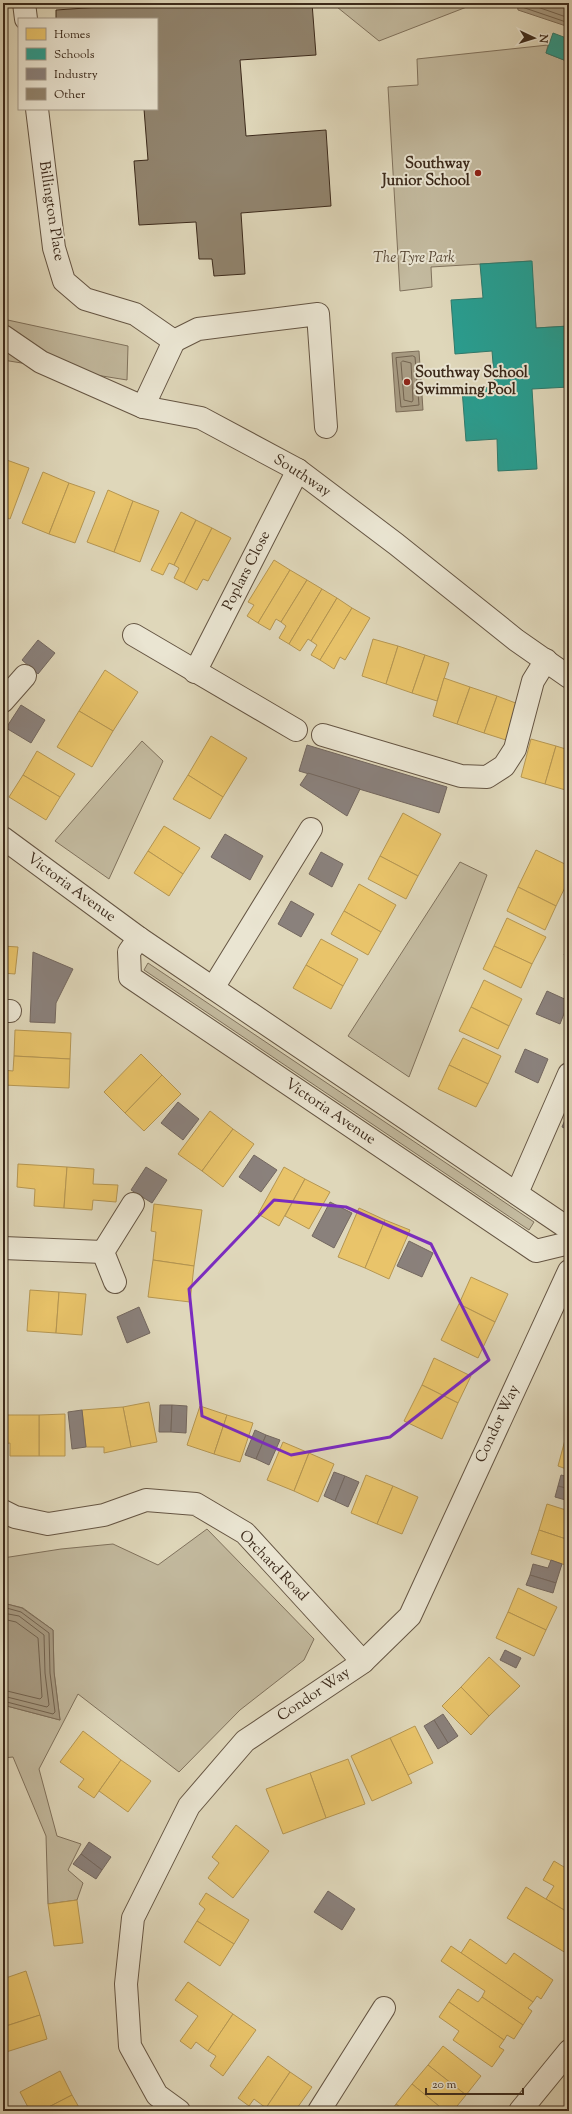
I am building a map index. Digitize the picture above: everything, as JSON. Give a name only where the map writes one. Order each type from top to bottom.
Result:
[{"type":"street","points":[[24,3],[26,18]]},
{"type":"street","name":"Billington Place","points":[[37,110],[54,248],[64,281],[85,299],[135,314],[174,341]]},
{"type":"street","points":[[143,406],[174,341],[198,328],[318,314],[326,427]]},
{"type":"street","name":"Southway","points":[[3,336],[41,362],[143,406],[201,418],[298,470],[396,544],[516,640],[569,677]]},
{"type":"street","name":"Poplars Close","points":[[195,672],[298,470]]},
{"type":"street","points":[[134,635],[296,730]]},
{"type":"street","points":[[323,735],[461,776],[487,777],[504,766],[515,749],[533,681],[546,660]]},
{"type":"street","points":[[3,701],[25,676]]},
{"type":"street","points":[[213,988],[311,829]]},
{"type":"street","name":"Victoria Avenue","points":[[3,838],[139,938],[569,1229]]},
{"type":"street","name":"Victoria Avenue","points":[[139,938],[129,952],[130,977],[536,1251],[569,1243]]},
{"type":"street","points":[[517,1193],[569,1074]]},
{"type":"street","points":[[103,1252],[133,1204]]},
{"type":"street","points":[[3,1248],[103,1252]]},
{"type":"street","points":[[103,1252],[115,1282]]},
{"type":"street","name":"Condor Way","points":[[179,2111],[156,2095],[130,2046],[126,1984],[133,1918],[189,1806],[245,1741],[363,1662],[410,1616],[569,1271]]},
{"type":"street","name":"Orchard Road","points":[[3,1511],[15,1517],[48,1524],[104,1515],[146,1500],[196,1504],[245,1534],[363,1662]]},
{"type":"street","points":[[319,2111],[384,2008]]},
{"type":"street","points":[[520,2111],[569,2051]]},
{"type":"highlighted area","points":[[274,1200],[346,1207],[431,1244],[489,1360],[390,1437],[291,1455],[202,1416],[189,1289]]},
{"type":"green space","points":[[332,3],[477,3],[379,41]]},
{"type":"green space","name":"The Tyre Park","points":[[548,45],[546,53],[569,62],[569,326],[536,328],[531,261],[431,267],[432,287],[400,291],[388,87],[418,85],[417,59]]},
{"type":"green space","points":[[3,319],[128,346],[127,380],[3,360]]},
{"type":"green space","points":[[142,741],[163,761],[109,879],[55,841]]},
{"type":"green space","points":[[460,862],[487,875],[409,1077],[348,1036]]},
{"type":"green space","points":[[148,963],[534,1222],[529,1230],[144,970]]},
{"type":"green space","points":[[207,1529],[314,1639],[304,1660],[240,1710],[179,1772],[78,1694],[39,1769],[57,1836],[81,1844],[68,1870],[83,1883],[77,1900],[48,1904],[46,1836],[13,1757],[3,1758],[3,1705],[60,1720],[54,1672],[53,1630],[23,1608],[3,1603],[3,1558],[61,1549],[113,1544],[158,1565]]},
{"type":"water","points":[[517,3],[569,3],[569,27],[518,10]]},
{"type":"water","name":"Southway School Swimming Pool","points":[[419,351],[423,410],[396,412],[392,353]]},
{"type":"water","points":[[3,1603],[22,1608],[53,1630],[54,1672],[60,1720],[3,1705]]},
{"type":"building: Homes","points":[[4,459],[29,468],[10,519],[3,516]]},
{"type":"building: Homes","points":[[43,472],[69,483],[49,534],[22,523]]},
{"type":"building: Homes","points":[[69,483],[95,492],[75,543],[49,534]]},
{"type":"building: Homes","points":[[108,490],[133,501],[114,552],[87,542]]},
{"type":"building: Homes","points":[[133,501],[159,511],[140,562],[114,552]]},
{"type":"building: Homes","points":[[181,512],[196,520],[174,565],[169,563],[163,575],[151,570]]},
{"type":"building: Homes","points":[[196,520],[212,528],[184,583],[174,578],[179,568],[174,565]]},
{"type":"building: Homes","points":[[212,528],[231,538],[208,581],[203,579],[197,590],[184,583]]},
{"type":"building: Homes","points":[[274,560],[290,570],[258,623],[247,616],[254,605],[248,602]]},
{"type":"building: Homes","points":[[290,570],[307,580],[281,622],[276,619],[270,630],[258,623]]},
{"type":"building: Homes","points":[[307,580],[322,589],[289,644],[279,638],[286,626],[281,622]]},
{"type":"building: Homes","points":[[322,589],[337,598],[311,641],[308,639],[300,651],[289,644]]},
{"type":"building: Homes","points":[[337,598],[352,608],[320,660],[311,655],[317,645],[311,641]]},
{"type":"building: Homes","points":[[352,608],[370,618],[345,660],[340,657],[334,669],[320,660]]},
{"type":"building: Homes","points":[[373,639],[398,646],[386,684],[362,676]]},
{"type":"building: Homes","points":[[398,646],[425,655],[412,693],[386,684]]},
{"type":"building: Homes","points":[[425,655],[449,663],[437,701],[412,693]]},
{"type":"building: Homes","points":[[105,670],[138,692],[113,731],[79,711]]},
{"type":"building: Homes","points":[[444,678],[470,687],[457,724],[433,716]]},
{"type":"building: Homes","points":[[470,687],[497,696],[484,733],[457,724]]},
{"type":"building: Homes","points":[[497,696],[521,705],[509,741],[484,733]]},
{"type":"building: Homes","points":[[79,711],[113,731],[92,767],[57,747]]},
{"type":"building: Homes","points":[[211,736],[247,758],[223,797],[188,775]]},
{"type":"building: Homes","points":[[531,739],[556,746],[545,784],[521,777]]},
{"type":"building: Homes","points":[[556,746],[569,750],[569,791],[545,784]]},
{"type":"building: Homes","points":[[37,751],[75,774],[60,797],[23,775]]},
{"type":"building: Homes","points":[[23,775],[60,797],[46,820],[9,797]]},
{"type":"building: Homes","points":[[188,775],[223,797],[210,819],[173,799]]},
{"type":"building: Homes","points":[[403,813],[441,834],[418,876],[380,856]]},
{"type":"building: Homes","points":[[164,826],[200,848],[183,874],[148,851]]},
{"type":"building: Homes","points":[[536,850],[569,866],[569,879],[556,906],[518,887]]},
{"type":"building: Homes","points":[[148,851],[183,874],[169,896],[134,873]]},
{"type":"building: Homes","points":[[380,856],[418,876],[406,899],[368,879]]},
{"type":"building: Homes","points":[[359,884],[396,905],[381,932],[344,911]]},
{"type":"building: Homes","points":[[518,887],[556,906],[545,930],[507,911]]},
{"type":"building: Homes","points":[[344,911],[381,932],[368,955],[331,934]]},
{"type":"building: Homes","points":[[507,918],[546,937],[532,964],[494,946]]},
{"type":"building: Homes","points":[[321,939],[358,959],[343,986],[306,965]]},
{"type":"building: Homes","points":[[3,946],[18,947],[15,974],[3,973]]},
{"type":"building: Homes","points":[[494,946],[532,964],[521,988],[483,969]]},
{"type":"building: Homes","points":[[306,965],[343,986],[331,1009],[293,988]]},
{"type":"building: Homes","points":[[484,980],[522,999],[509,1026],[471,1007]]},
{"type":"building: Homes","points":[[471,1007],[509,1026],[498,1049],[459,1031]]},
{"type":"building: Homes","points":[[15,1030],[71,1033],[70,1059],[14,1056]]},
{"type":"building: Homes","points":[[463,1038],[501,1056],[488,1084],[449,1065]]},
{"type":"building: Homes","points":[[141,1054],[162,1075],[125,1113],[104,1092]]},
{"type":"building: Homes","points":[[14,1056],[70,1059],[69,1088],[3,1085],[3,1070],[13,1071]]},
{"type":"building: Homes","points":[[449,1065],[488,1084],[476,1107],[438,1089]]},
{"type":"building: Homes","points":[[162,1075],[181,1094],[144,1131],[125,1113]]},
{"type":"building: Homes","points":[[210,1111],[233,1129],[202,1171],[178,1154]]},
{"type":"building: Homes","points":[[233,1129],[254,1144],[223,1187],[202,1171]]},
{"type":"building: Homes","points":[[18,1164],[67,1167],[64,1208],[34,1206],[35,1189],[17,1187]]},
{"type":"building: Homes","points":[[67,1167],[94,1169],[93,1184],[118,1185],[116,1202],[93,1200],[92,1210],[64,1208]]},
{"type":"building: Homes","points":[[284,1167],[305,1179],[279,1226],[258,1214]]},
{"type":"building: Homes","points":[[305,1179],[330,1192],[309,1229],[285,1216]]},
{"type":"building: Homes","points":[[154,1204],[202,1210],[194,1266],[153,1260],[156,1232],[151,1231]]},
{"type":"building: Homes","points":[[359,1208],[385,1220],[365,1268],[338,1257]]},
{"type":"building: Homes","points":[[385,1220],[410,1230],[389,1279],[365,1268]]},
{"type":"building: Homes","points":[[153,1260],[194,1266],[190,1302],[148,1297]]},
{"type":"building: Homes","points":[[471,1277],[508,1294],[495,1322],[459,1304]]},
{"type":"building: Homes","points":[[30,1290],[59,1292],[56,1333],[27,1331]]},
{"type":"building: Homes","points":[[59,1292],[86,1294],[82,1335],[56,1333]]},
{"type":"building: Homes","points":[[459,1304],[495,1322],[478,1358],[441,1340]]},
{"type":"building: Homes","points":[[434,1358],[471,1376],[458,1403],[422,1385]]},
{"type":"building: Homes","points":[[422,1385],[458,1403],[442,1439],[404,1421]]},
{"type":"building: Homes","points":[[149,1402],[157,1442],[131,1447],[123,1407]]},
{"type":"building: Homes","points":[[200,1406],[227,1415],[214,1454],[187,1445]]},
{"type":"building: Homes","points":[[123,1407],[131,1447],[104,1453],[104,1447],[86,1447],[82,1410]]},
{"type":"building: Homes","points":[[65,1414],[65,1456],[39,1456],[39,1415]]},
{"type":"building: Homes","points":[[3,1415],[39,1415],[39,1456],[10,1456],[10,1443],[3,1444]]},
{"type":"building: Homes","points":[[227,1415],[253,1423],[240,1462],[214,1454]]},
{"type":"building: Homes","points":[[569,1427],[569,1441],[565,1440]]},
{"type":"building: Homes","points":[[565,1440],[569,1441],[569,1470],[558,1466]]},
{"type":"building: Homes","points":[[283,1442],[309,1453],[294,1491],[267,1480]]},
{"type":"building: Homes","points":[[309,1453],[334,1464],[318,1502],[294,1491]]},
{"type":"building: Homes","points":[[366,1475],[393,1486],[377,1524],[351,1513]]},
{"type":"building: Homes","points":[[393,1486],[418,1497],[402,1534],[377,1524]]},
{"type":"building: Homes","points":[[547,1504],[569,1511],[569,1540],[539,1530]]},
{"type":"building: Homes","points":[[539,1530],[569,1540],[569,1566],[531,1554]]},
{"type":"building: Homes","points":[[518,1588],[557,1607],[546,1630],[508,1612]]},
{"type":"building: Homes","points":[[508,1612],[546,1630],[534,1656],[496,1638]]},
{"type":"building: Homes","points":[[489,1657],[520,1686],[489,1716],[461,1687]]},
{"type":"building: Homes","points":[[461,1687],[489,1716],[471,1735],[442,1706]]},
{"type":"building: Homes","points":[[415,1726],[433,1763],[408,1775],[390,1738]]},
{"type":"building: Homes","points":[[83,1731],[121,1760],[94,1798],[78,1787],[84,1779],[60,1762]]},
{"type":"building: Homes","points":[[390,1738],[412,1783],[372,1801],[351,1756]]},
{"type":"building: Homes","points":[[348,1759],[365,1804],[326,1818],[310,1773]]},
{"type":"building: Homes","points":[[121,1760],[151,1781],[128,1812],[99,1791]]},
{"type":"building: Homes","points":[[310,1773],[326,1818],[283,1834],[266,1789]]},
{"type":"building: Homes","points":[[236,1825],[269,1851],[233,1898],[208,1878],[219,1863],[212,1857]]},
{"type":"building: Homes","points":[[554,1861],[569,1870],[569,1913],[546,1899],[554,1886],[543,1880]]},
{"type":"building: Homes","points":[[526,1887],[569,1913],[569,1949],[566,1953],[507,1918]]},
{"type":"building: Homes","points":[[206,1893],[249,1920],[234,1944],[197,1921],[205,1909],[199,1904]]},
{"type":"building: Homes","points":[[77,1900],[83,1943],[54,1946],[48,1904]]},
{"type":"building: Homes","points":[[197,1921],[234,1944],[220,1966],[184,1942]]},
{"type":"building: Homes","points":[[470,1939],[506,1964],[514,1953],[553,1980],[541,1999],[537,1996],[533,2002],[461,1953]]},
{"type":"building: Homes","points":[[451,1946],[533,2002],[528,2008],[532,2011],[523,2025],[482,1997],[485,1991],[441,1961]]},
{"type":"building: Homes","points":[[26,1971],[40,2015],[3,2027],[3,1979]]},
{"type":"building: Homes","points":[[188,1982],[233,2014],[208,2051],[196,2042],[191,2049],[180,2041],[198,2016],[175,2000]]},
{"type":"building: Homes","points":[[458,1989],[478,2002],[482,1997],[523,2025],[514,2039],[507,2035],[504,2040],[449,2002]]},
{"type":"building: Homes","points":[[449,2002],[504,2040],[499,2047],[504,2050],[492,2067],[453,2040],[459,2031],[439,2017]]},
{"type":"building: Homes","points":[[233,2014],[256,2030],[223,2076],[210,2066],[216,2056],[208,2051]]},
{"type":"building: Homes","points":[[40,2015],[47,2039],[3,2053],[3,2027]]},
{"type":"building: Homes","points":[[443,2046],[481,2076],[466,2095],[428,2065]]},
{"type":"building: Homes","points":[[268,2056],[290,2072],[266,2108],[254,2099],[249,2106],[238,2098]]},
{"type":"building: Homes","points":[[428,2065],[466,2095],[453,2111],[445,2111],[412,2084]]},
{"type":"building: Homes","points":[[60,2071],[72,2095],[41,2111],[30,2111],[20,2092]]},
{"type":"building: Homes","points":[[290,2072],[312,2087],[295,2111],[270,2111],[266,2108]]},
{"type":"building: Homes","points":[[412,2084],[445,2111],[405,2111],[396,2104]]},
{"type":"building: Homes","points":[[72,2095],[81,2111],[41,2111]]},
{"type":"building: Homes","points":[[396,2104],[405,2111],[391,2111]]},
{"type":"building: Schools","points":[[553,33],[569,39],[569,62],[546,53]]},
{"type":"building: Schools","points":[[532,261],[536,328],[569,326],[569,387],[532,389],[537,469],[498,471],[497,439],[466,441],[462,389],[495,387],[492,351],[455,354],[451,300],[483,298],[480,264]]},
{"type":"building: Industry","points":[[38,640],[55,653],[38,674],[22,660]]},
{"type":"building: Industry","points":[[21,705],[45,720],[31,743],[6,728]]},
{"type":"building: Industry","points":[[307,745],[447,787],[439,813],[299,771]]},
{"type":"building: Industry","points":[[308,773],[360,789],[347,816],[300,785]]},
{"type":"building: Industry","points":[[225,834],[263,856],[250,880],[211,857]]},
{"type":"building: Industry","points":[[321,852],[343,864],[332,887],[309,874]]},
{"type":"building: Industry","points":[[291,901],[314,914],[301,937],[278,924]]},
{"type":"building: Industry","points":[[569,944],[569,958],[564,955]]},
{"type":"building: Industry","points":[[33,952],[73,969],[56,1003],[55,1023],[30,1022]]},
{"type":"building: Industry","points":[[547,991],[569,1001],[560,1024],[536,1014]]},
{"type":"building: Industry","points":[[525,1049],[548,1059],[538,1083],[515,1072]]},
{"type":"building: Industry","points":[[178,1102],[199,1119],[183,1140],[161,1123]]},
{"type":"building: Industry","points":[[569,1110],[569,1130],[562,1127]]},
{"type":"building: Industry","points":[[254,1155],[277,1170],[261,1192],[239,1177]]},
{"type":"building: Industry","points":[[146,1167],[167,1180],[152,1203],[131,1190]]},
{"type":"building: Industry","points":[[330,1202],[352,1213],[334,1248],[312,1236]]},
{"type":"building: Industry","points":[[409,1241],[433,1253],[422,1277],[397,1266]]},
{"type":"building: Industry","points":[[139,1307],[150,1333],[127,1343],[117,1317]]},
{"type":"building: Industry","points":[[160,1405],[172,1405],[171,1432],[159,1432]]},
{"type":"building: Industry","points":[[172,1405],[187,1406],[186,1433],[171,1432]]},
{"type":"building: Industry","points":[[82,1410],[86,1447],[72,1449],[68,1412]]},
{"type":"building: Industry","points":[[255,1430],[266,1435],[256,1459],[245,1455]]},
{"type":"building: Industry","points":[[266,1435],[280,1440],[269,1465],[256,1459]]},
{"type":"building: Industry","points":[[334,1472],[345,1476],[335,1501],[324,1496]]},
{"type":"building: Industry","points":[[561,1475],[569,1477],[569,1489],[558,1486]]},
{"type":"building: Industry","points":[[345,1476],[359,1482],[348,1507],[335,1501]]},
{"type":"building: Industry","points":[[558,1486],[569,1489],[569,1501],[555,1497]]},
{"type":"building: Industry","points":[[551,1560],[562,1564],[556,1583],[530,1575],[533,1564],[548,1568]]},
{"type":"building: Industry","points":[[530,1575],[556,1583],[553,1593],[526,1585]]},
{"type":"building: Industry","points":[[505,1650],[521,1658],[516,1668],[500,1660]]},
{"type":"building: Industry","points":[[443,1714],[458,1736],[448,1743],[434,1720]]},
{"type":"building: Industry","points":[[434,1720],[448,1743],[438,1749],[424,1726]]},
{"type":"building: Industry","points":[[89,1842],[111,1857],[102,1870],[81,1854]]},
{"type":"building: Industry","points":[[81,1854],[102,1870],[96,1879],[73,1864]]},
{"type":"building: Industry","points":[[328,1891],[355,1909],[342,1930],[314,1912]]},
{"type":"building: Other","points":[[159,3],[312,3],[316,55],[240,60],[246,136],[326,130],[331,206],[241,213],[245,274],[214,276],[212,259],[199,259],[196,222],[139,225],[134,161],[148,160],[144,110],[158,110],[158,18],[56,18],[56,10]]},
{"type":"place","name":"Southway Junior School","points":[[478,173]]},
{"type":"place","name":"Southway School Swimming Pool","points":[[407,382]]}]
